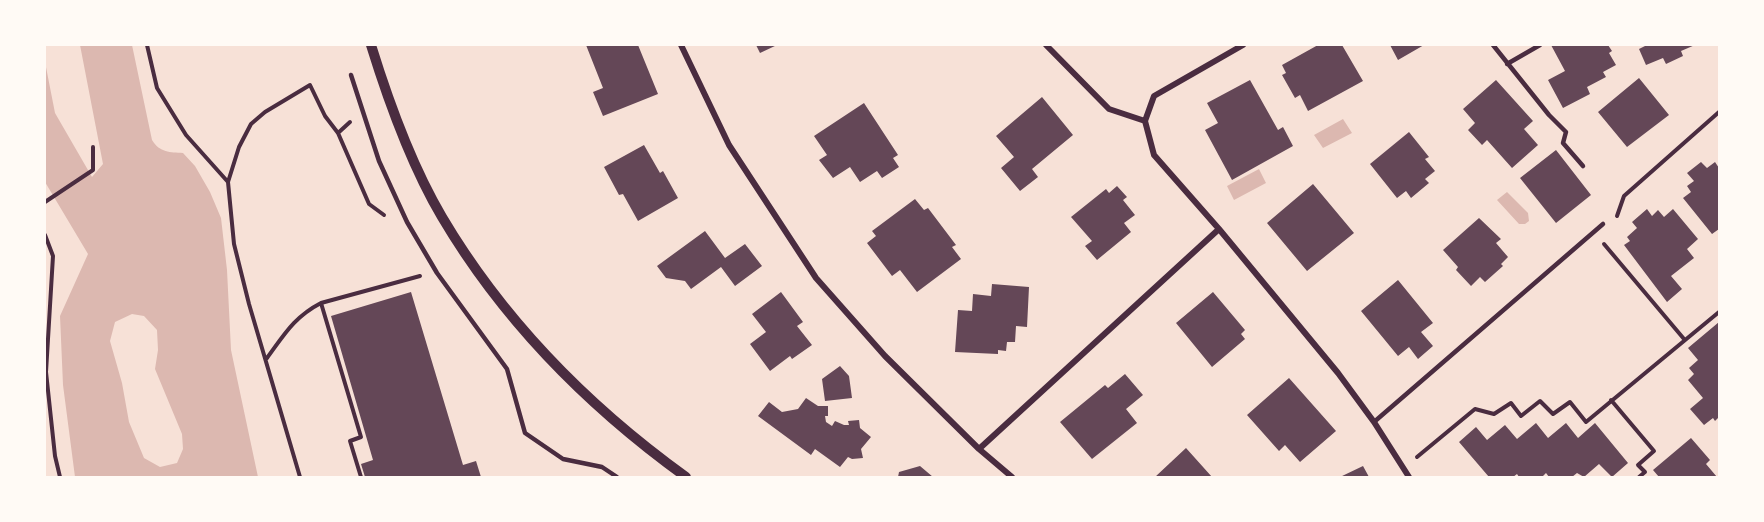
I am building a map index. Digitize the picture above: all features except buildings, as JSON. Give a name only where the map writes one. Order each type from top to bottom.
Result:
[{"type":"street","points":[[371,45],[410,149],[442,216],[489,289],[544,353],[597,405],[657,456],[686,477]]},
{"type":"street","points":[[681,45],[729,145],[816,278],[885,356],[979,449],[1012,477]]},
{"type":"street","points":[[1046,45],[1109,109],[1145,121]]},
{"type":"street","points":[[1243,45],[1154,96],[1145,121],[1154,155],[1305,331],[1374,422],[1409,477]]},
{"type":"street","points":[[979,449],[1219,229]]},
{"type":"lane","points":[[1493,45],[1566,132],[1563,143],[1582,166]]},
{"type":"lane","points":[[1507,64],[1540,45]]},
{"type":"lane","points":[[351,75],[379,161],[407,222],[437,273],[507,369],[525,433],[564,459],[602,467],[617,477]]},
{"type":"lane","points":[[1374,422],[1603,224]]},
{"type":"path","points":[[147,45],[157,88],[186,135],[228,182]]},
{"type":"path","points":[[300,477],[249,304],[234,244],[228,182],[239,147],[250,124],[265,112],[310,85],[325,116],[339,133],[369,204],[399,224],[407,222]]},
{"type":"path","points":[[1614,224],[1624,196],[1719,112]]},
{"type":"path","points":[[45,202],[93,170],[93,147]]},
{"type":"path","points":[[45,235],[53,256],[46,372],[55,456],[60,477]]},
{"type":"path","points":[[1595,251],[1604,244],[1684,339]]},
{"type":"path","points":[[266,359],[292,322],[321,303],[408,278],[437,273]]},
{"type":"path","points":[[321,303],[361,437],[350,441],[361,477]]},
{"type":"path","points":[[1404,468],[1475,408],[1494,414],[1511,403],[1521,416],[1540,401],[1553,414],[1570,402],[1586,422],[1719,312]]},
{"type":"path","points":[[1611,400],[1654,451],[1638,465],[1645,472],[1639,477]]},
{"type":"shaded area","points":[[80,45],[132,45],[152,140],[162,150],[183,153],[195,166],[221,218],[227,270],[231,350],[258,477],[75,477],[63,385],[60,316],[88,254],[45,182],[45,62],[55,113],[92,177],[103,164]],"holes":[[[132,314],[144,316],[157,330],[158,350],[155,369],[182,434],[183,449],[177,463],[160,467],[144,458],[129,422],[122,383],[110,341],[115,322]]]},
{"type":"shaded area","points":[[1343,119],[1352,133],[1323,148],[1314,135]]},
{"type":"shaded area","points":[[1259,169],[1266,183],[1234,200],[1227,186]]},
{"type":"shaded area","points":[[1507,192],[1528,213],[1529,221],[1525,224],[1519,224],[1497,200]]}]
